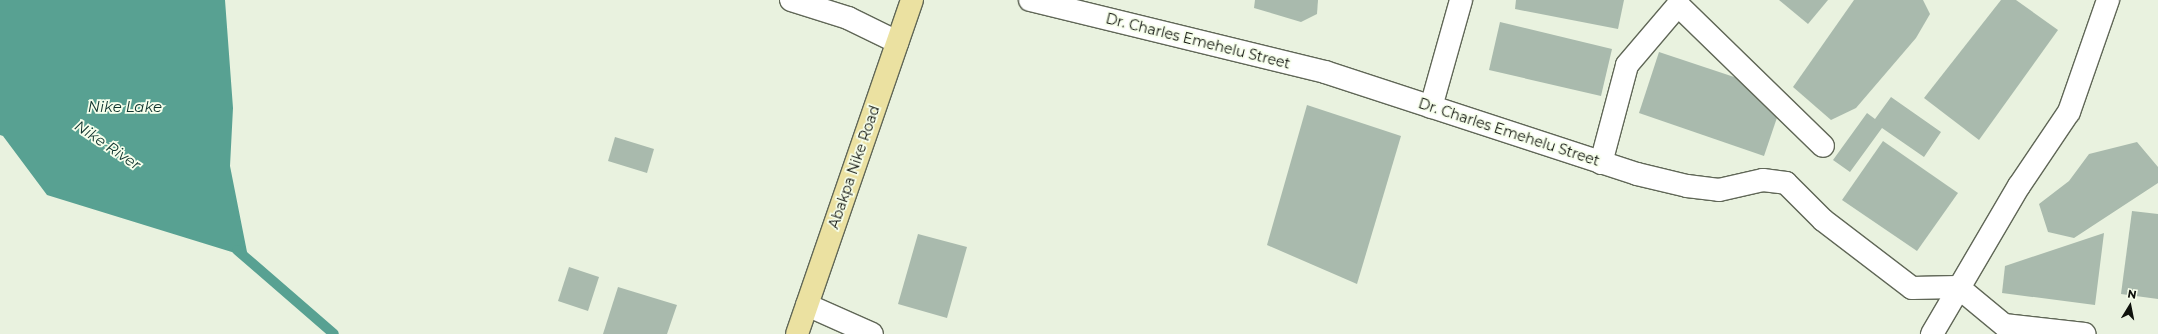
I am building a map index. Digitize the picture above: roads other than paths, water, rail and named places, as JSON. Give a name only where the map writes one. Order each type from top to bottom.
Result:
[{"type":"main road","name":"Abakpa Nike Road","points":[[797,334],[912,0]]},
{"type":"street","points":[[791,0],[848,18],[897,42]]},
{"type":"street","name":"Dr. Charles Emehelu Street","points":[[1030,0],[1325,72],[1601,162],[1687,186],[1719,190],[1763,180],[1786,183],[1824,220],[1912,288],[1958,287]]},
{"type":"street","points":[[1431,107],[1461,0]]},
{"type":"street","points":[[1932,334],[1958,287],[2019,186],[2069,112],[2106,2]]},
{"type":"street","points":[[1601,162],[1627,65],[1678,5],[1822,146]]},
{"type":"street","points":[[1958,287],[2004,325],[2084,334]]},
{"type":"street","points":[[807,305],[872,334]]},
{"type":"water","name":"Nike Lake","points":[[0,0],[225,0],[233,108],[230,166],[248,257],[47,195],[3,136],[0,135]]},
{"type":"waterway","points":[[237,250],[334,334]]},
{"type":"water label","name":"Nike River","points":[[108,145]]}]
